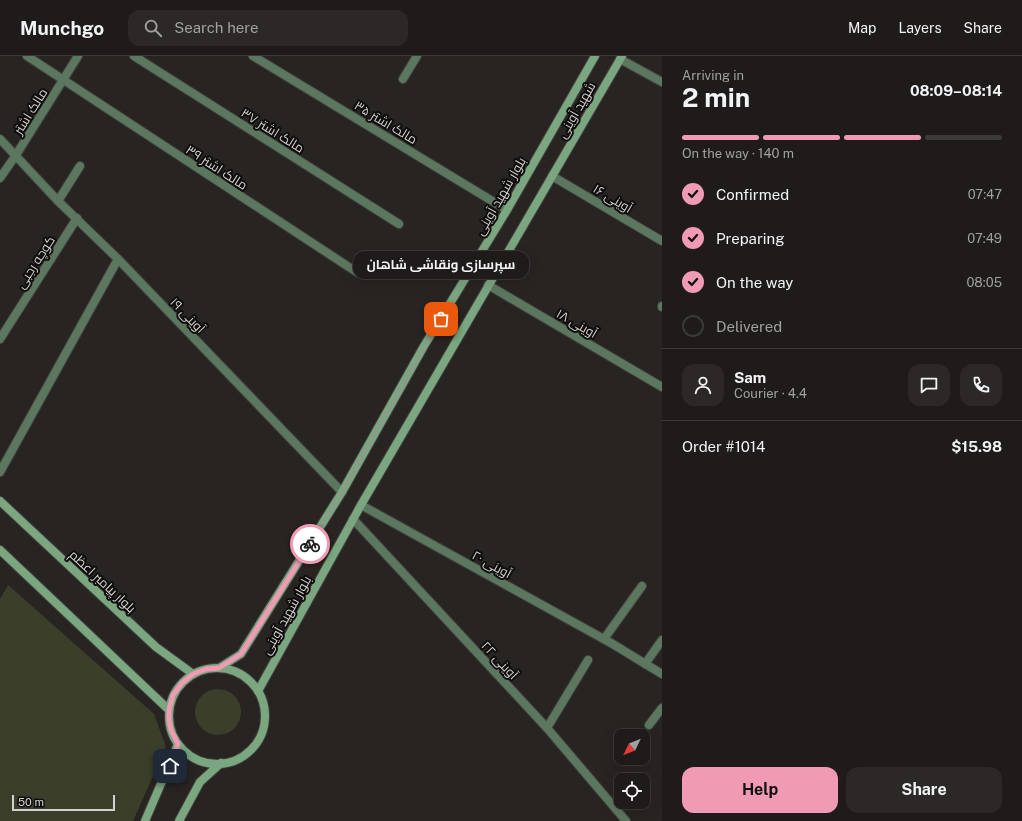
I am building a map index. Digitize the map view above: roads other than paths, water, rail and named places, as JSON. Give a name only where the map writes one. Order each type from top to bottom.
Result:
[{"type":"main road","name":"بلوار شهید آوینی","points":[[219,668],[241,654],[342,492],[424,346],[507,210],[595,56]]},
{"type":"main road","name":"شهید آوینی","points":[[552,176],[621,57]]},
{"type":"main road","name":"بلوار شهید آوینی","points":[[258,692],[353,519],[552,176]]},
{"type":"main road","name":"بلوار پیامبر اعظم","points":[[0,501],[156,647],[193,674]]},
{"type":"main road","points":[[0,550],[169,710]]},
{"type":"main road","points":[[219,668],[234,671],[248,679],[262,699],[264,717],[261,734],[252,748],[245,754],[238,759],[221,763],[205,762],[190,755],[178,744],[171,730],[169,710],[173,695],[182,683],[193,674],[206,669],[219,668]]},
{"type":"main road","points":[[145,821],[178,744]]},
{"type":"main road","points":[[179,821],[200,782],[221,763]]},
{"type":"street","name":"مالک اشتر ۳۹","points":[[27,56],[358,273]]},
{"type":"street","name":"مالک اشتر","points":[[0,178],[78,56]]},
{"type":"street","name":"مالک اشتر ۳۷","points":[[134,56],[399,224]]},
{"type":"street","name":"مالک اشتر ۳۵","points":[[253,56],[507,210]]},
{"type":"street","points":[[403,79],[417,56]]},
{"type":"street","points":[[621,57],[662,82]]},
{"type":"street","name":"آوینی ۱۹","points":[[0,139],[58,201],[118,259],[342,492]]},
{"type":"street","points":[[58,201],[80,166]]},
{"type":"street","name":"۱۶ آوینی","points":[[552,176],[662,241]]},
{"type":"street","name":"کوچه رجبی","points":[[0,340],[77,218]]},
{"type":"street","points":[[0,472],[118,259]]},
{"type":"street","name":"۱۸ آوینی","points":[[488,285],[662,387]]},
{"type":"street","name":"آوینی ۲۰","points":[[361,505],[608,641],[662,674]]},
{"type":"street","name":"آوینی ۲۲","points":[[353,519],[546,728],[626,821]]},
{"type":"street","points":[[608,641],[642,586]]},
{"type":"street","points":[[645,664],[662,640]]},
{"type":"street","points":[[546,728],[588,660]]},
{"type":"street","points":[[649,725],[662,708]]},
{"type":"place","name":"سپرسازی و‌نقاشی شاهان","points":[[441,319]]}]
